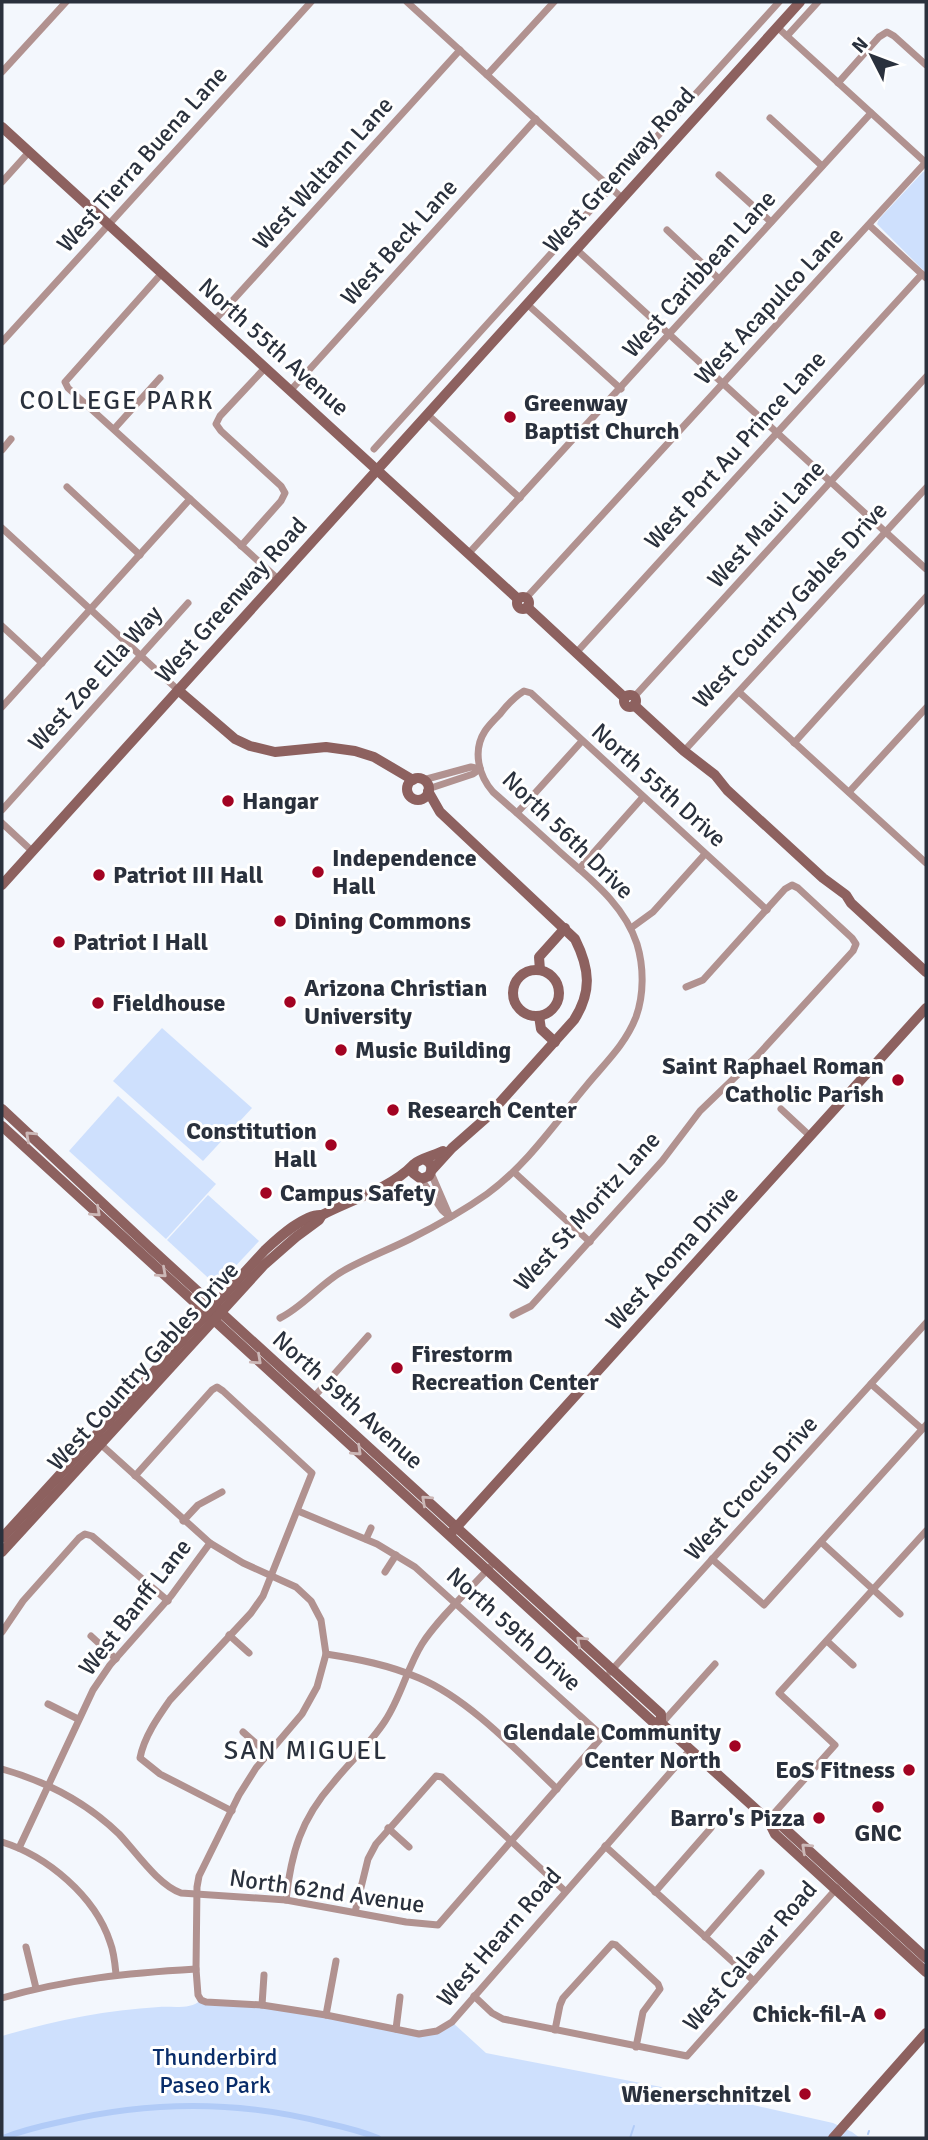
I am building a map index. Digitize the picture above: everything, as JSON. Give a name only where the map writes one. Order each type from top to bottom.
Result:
[{"type":"street","points":[[2,72],[66,2]]},
{"type":"street","name":"West Tierra Buena Lane","points":[[2,342],[311,2]]},
{"type":"street","points":[[407,2],[622,198]]},
{"type":"street","points":[[487,75],[554,2]]},
{"type":"street","name":"West Greenway Road","points":[[374,449],[779,2]]},
{"type":"street","name":"West Greenway Road","points":[[2,885],[800,2]]},
{"type":"street","points":[[787,36],[818,2]]},
{"type":"street","points":[[777,27],[926,163]]},
{"type":"street","points":[[838,83],[879,37],[887,32],[926,65]]},
{"type":"street","points":[[738,46],[750,57]]},
{"type":"street","name":"West Waltann Lane","points":[[214,321],[460,50]]},
{"type":"street","name":"West Caribbean Lane","points":[[469,553],[871,113]]},
{"type":"street","points":[[770,118],[822,166]]},
{"type":"street","name":"West Beck Lane","points":[[290,391],[536,119]]},
{"type":"street","name":"North 55th Avenue","points":[[2,127],[524,602],[576,653],[631,700],[684,751],[694,765],[727,790],[823,878],[846,895],[851,903],[926,972]]},
{"type":"street","points":[[2,182],[29,152]]},
{"type":"street","name":"West Acapulco Lane","points":[[524,602],[926,163]]},
{"type":"street","points":[[719,175],[771,222]]},
{"type":"street","points":[[869,225],[924,276]]},
{"type":"street","points":[[667,230],[719,279]]},
{"type":"street","points":[[576,249],[926,569]]},
{"type":"street","points":[[162,274],[65,382],[68,388],[278,579]]},
{"type":"street","name":"West Port Au Prince Lane","points":[[576,653],[924,276]]},
{"type":"street","points":[[527,304],[621,389]]},
{"type":"street","points":[[480,333],[491,343]]},
{"type":"street","points":[[241,546],[285,493],[281,486],[220,431],[216,424],[220,416],[265,368]]},
{"type":"street","name":"West Maui Lane","points":[[631,700],[926,377]]},
{"type":"street","points":[[114,429],[160,378]]},
{"type":"street","points":[[428,414],[520,498]]},
{"type":"street","points":[[2,450],[11,439]]},
{"type":"street","points":[[67,487],[140,555]]},
{"type":"street","name":"West Country Gables Drive","points":[[684,751],[926,488]]},
{"type":"street","points":[[2,707],[190,499]]},
{"type":"street","points":[[2,528],[235,739],[275,752],[326,747],[364,753],[394,770],[397,777],[420,785],[440,812],[575,940],[586,965],[587,982],[582,1008],[486,1118],[425,1175]]},
{"type":"street","points":[[794,743],[926,597]]},
{"type":"street","name":"West Zoe Ella Way","points":[[2,810],[188,603]]},
{"type":"street","points":[[2,626],[41,663]]},
{"type":"street","name":"North 55th Drive","points":[[480,769],[479,744],[484,731],[516,695],[524,691],[531,693],[767,910]]},
{"type":"street","points":[[739,692],[926,863]]},
{"type":"street","points":[[849,792],[926,708]]},
{"type":"street","points":[[517,813],[582,741]]},
{"type":"street","points":[[440,812],[410,796],[420,785],[454,776],[471,767],[480,769]]},
{"type":"street","name":"North 56th Drive","points":[[280,1318],[303,1304],[323,1284],[345,1270],[450,1217],[515,1173],[627,1037],[637,1014],[642,989],[642,967],[631,928],[613,901],[485,783],[480,769]]},
{"type":"street","points":[[579,869],[643,797]]},
{"type":"street","points":[[2,823],[32,851]]},
{"type":"street","points":[[631,928],[653,912],[705,854]]},
{"type":"street","name":"West St Moritz Lane","points":[[513,1315],[531,1306],[662,1161],[700,1111],[757,1056],[853,951],[856,944],[792,885],[785,889],[767,910]]},
{"type":"street","points":[[686,987],[703,980],[767,910]]},
{"type":"street","points":[[540,970],[539,957],[565,928]]},
{"type":"street","points":[[532,970],[540,970],[553,978],[559,993],[553,1008],[539,1016],[524,1013],[518,1007],[513,992],[519,978],[532,970]]},
{"type":"street","name":"West Acoma Drive","points":[[453,1532],[926,1008]]},
{"type":"street","points":[[539,1016],[541,1029],[555,1042]]},
{"type":"street","name":"North 59th Avenue","points":[[2,1109],[214,1313]]},
{"type":"street","points":[[781,1109],[810,1136]]},
{"type":"street","name":"North 59th Avenue","points":[[2,1126],[214,1313],[491,1566],[608,1674],[653,1722],[661,1723],[768,1820],[775,1834],[905,1938],[926,1958]]},
{"type":"street","name":"West Country Gables Drive","points":[[2,1552],[97,1441],[214,1313],[274,1255],[323,1215],[387,1184],[407,1172],[419,1160],[425,1160],[452,1147]]},
{"type":"street","points":[[425,1160],[430,1164],[425,1175]]},
{"type":"street","points":[[413,1166],[413,1173],[425,1175]]},
{"type":"street","points":[[515,1173],[590,1242]]},
{"type":"street","points":[[425,1175],[442,1210],[450,1217]]},
{"type":"street","name":"West Country Gables Drive","points":[[387,1184],[425,1175]]},
{"type":"street","name":"West Crocus Drive","points":[[608,1674],[926,1323]]},
{"type":"street","points":[[310,1401],[368,1336]]},
{"type":"street","points":[[712,1559],[764,1605],[924,1427],[871,1384]]},
{"type":"street","points":[[135,1476],[217,1387],[312,1473],[263,1597],[170,1700],[142,1750],[141,1758],[160,1774],[232,1811]]},
{"type":"street","points":[[2,1998],[36,1988],[116,1974],[196,1969],[197,1894],[202,1868],[256,1768],[311,1699],[326,1654],[321,1620],[311,1601],[296,1587],[243,1563],[210,1543],[97,1441]]},
{"type":"street","name":"West Country Gables Drive","points":[[2,1538],[97,1441]]},
{"type":"street","name":"West Banff Lane","points":[[183,1521],[198,1505],[222,1492]]},
{"type":"street","name":"North 59th Drive","points":[[298,1511],[366,1539],[421,1572],[598,1732],[601,1738],[557,1789]]},
{"type":"street","points":[[366,1539],[371,1528]]},
{"type":"street","points":[[2,1632],[30,1592],[85,1534],[92,1536],[167,1601]]},
{"type":"street","points":[[768,1820],[835,1745],[779,1693],[924,1537]]},
{"type":"street","points":[[821,1542],[900,1614]]},
{"type":"street","name":"West Banff Lane","points":[[19,1848],[93,1690],[116,1659],[167,1601],[210,1543]]},
{"type":"street","points":[[385,1572],[396,1555]]},
{"type":"street","points":[[286,1900],[294,1850],[309,1816],[332,1783],[386,1721],[400,1696],[418,1650],[427,1637],[491,1566]]},
{"type":"street","points":[[229,1635],[249,1653]]},
{"type":"street","points":[[91,1636],[116,1659]]},
{"type":"street","points":[[827,1641],[853,1665]]},
{"type":"street","points":[[326,1654],[374,1662],[437,1687],[464,1706],[557,1789],[511,1841]]},
{"type":"street","points":[[661,1723],[715,1664]]},
{"type":"street","points":[[48,1704],[78,1719]]},
{"type":"street","points":[[243,1732],[267,1753]]},
{"type":"street","name":"West Hearn Road","points":[[196,1969],[198,1995],[206,2003],[261,2005],[419,2034],[437,2031],[452,2022],[690,1750]]},
{"type":"street","name":"North 62nd Avenue","points":[[2,1769],[68,1795],[111,1827],[172,1890],[181,1894],[286,1900],[406,1922],[438,1924],[511,1841]]},
{"type":"street","points":[[355,1912],[368,1859],[376,1844],[436,1776],[442,1777],[565,1891]]},
{"type":"street","points":[[388,1828],[408,1847]]},
{"type":"street","points":[[655,1892],[711,1828]]},
{"type":"street","points":[[2,1842],[19,1848],[52,1868],[73,1886],[94,1911],[111,1944],[116,1974]]},
{"type":"street","points":[[605,1846],[754,1982]]},
{"type":"street","points":[[705,1937],[761,1873]]},
{"type":"street","name":"North 59th Avenue","points":[[839,1885],[877,1928],[926,1972]]},
{"type":"street","name":"West Calavar Road","points":[[636,2047],[687,2056],[839,1885]]},
{"type":"street","points":[[877,1928],[887,1931],[896,1939],[905,1938]]},
{"type":"street","points":[[474,1996],[492,2013],[503,2019],[555,2030],[636,2047],[643,2012],[660,1989],[650,1976],[612,1944],[564,1998],[555,2030]]},
{"type":"street","points":[[26,1947],[36,1988]]},
{"type":"street","points":[[326,2015],[336,1961]]},
{"type":"street","points":[[261,2005],[264,1975]]},
{"type":"street","points":[[396,2029],[400,1997]]},
{"type":"street","points":[[836,2135],[926,2033]]},
{"type":"green space","points":[[926,171],[926,273],[877,224]]},
{"type":"green space","points":[[162,1028],[252,1108],[203,1161],[113,1081]]},
{"type":"green space","points":[[118,1096],[216,1184],[166,1239],[69,1151]]},
{"type":"green space","points":[[208,1195],[259,1241],[217,1286],[167,1240]]},
{"type":"green space","name":"Thunderbird Paseo Park","points":[[201,2000],[262,2005],[428,2034],[452,2022],[486,2053],[833,2123],[860,2138],[2,2138],[2,2036],[80,2017],[139,2008],[187,2006]]},
{"type":"waterway","points":[[3,2138],[93,2115],[193,2106],[293,2115],[378,2138]]},
{"type":"waterway","points":[[630,2138],[634,2126]]},
{"type":"place","name":"Greenway Baptist Church","points":[[510,417]]},
{"type":"place","name":"Hangar","points":[[228,801]]},
{"type":"place","name":"Independence Hall","points":[[318,872]]},
{"type":"place","name":"Patriot III Hall","points":[[99,875]]},
{"type":"place","name":"Dining Commons","points":[[280,921]]},
{"type":"place","name":"Patriot I Hall","points":[[59,942]]},
{"type":"place","name":"Arizona Christian University","points":[[290,1002]]},
{"type":"place","name":"Fieldhouse","points":[[98,1003]]},
{"type":"place","name":"Music Building","points":[[341,1050]]},
{"type":"place","name":"Saint Raphael Roman Catholic Parish","points":[[898,1080]]},
{"type":"place","name":"Research Center","points":[[393,1110]]},
{"type":"place","name":"Constitution Hall","points":[[331,1145]]},
{"type":"place","name":"Campus Safety","points":[[266,1193]]},
{"type":"place","name":"Firestorm Recreation Center","points":[[397,1368]]},
{"type":"place","name":"Glendale Community Center North","points":[[735,1746]]},
{"type":"place","name":"EoS Fitness","points":[[909,1770]]},
{"type":"place","name":"GNC","points":[[878,1807]]},
{"type":"place","name":"Barro's Pizza","points":[[819,1818]]},
{"type":"place","name":"Chick-fil-A","points":[[880,2014]]},
{"type":"place","name":"Wienerschnitzel","points":[[805,2094]]},
{"type":"district","name":"COLLEGE PARK","points":[[117,400]]},
{"type":"district","name":"SAN MIGUEL","points":[[306,1750]]}]
